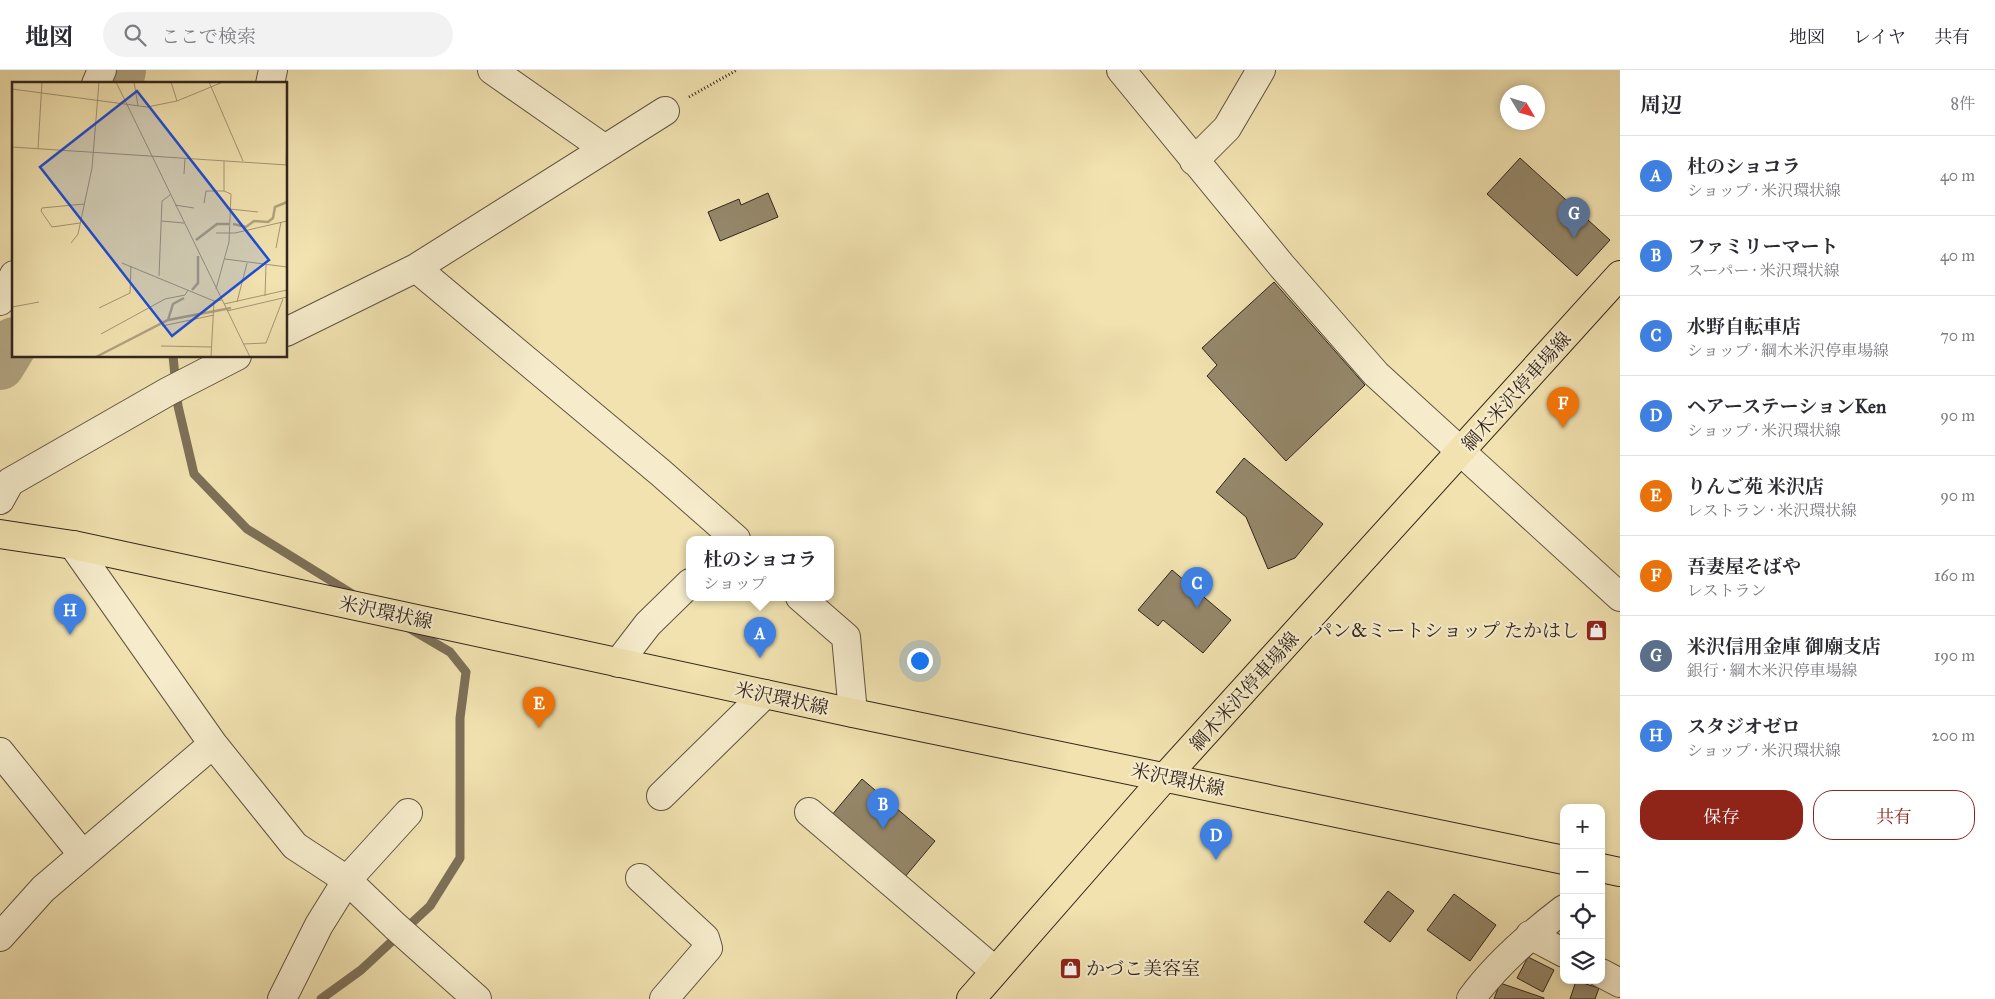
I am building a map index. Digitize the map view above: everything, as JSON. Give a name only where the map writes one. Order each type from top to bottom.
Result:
[{"type":"main road","name":"綱木米沢停車場線","points":[[971,999],[1166,776],[1620,275]]},
{"type":"main road","name":"米沢環状線","points":[[0,534],[73,545],[853,713],[1166,776],[1560,859]]},
{"type":"street","points":[[97,82],[102,70]]},
{"type":"street","points":[[492,70],[605,150]]},
{"type":"street","points":[[1121,70],[1281,265],[1376,374],[1620,597]]},
{"type":"street","points":[[1194,161],[1227,128],[1261,70]]},
{"type":"street","points":[[288,331],[416,268],[665,112]]},
{"type":"street","points":[[416,268],[661,473],[733,536]]},
{"type":"street","points":[[0,301],[12,278]]},
{"type":"street","points":[[3,486],[188,375],[232,358]]},
{"type":"street","points":[[73,545],[213,744],[294,846],[348,880],[402,933],[477,999]]},
{"type":"street","points":[[618,662],[648,624],[686,587]]},
{"type":"street","points":[[804,601],[846,638],[853,713]]},
{"type":"street","points":[[661,796],[765,694]]},
{"type":"street","points":[[0,937],[43,889],[213,744]]},
{"type":"street","points":[[0,752],[83,855]]},
{"type":"street","points":[[809,812],[996,971]]},
{"type":"street","points":[[282,999],[319,925],[348,880],[408,813]]},
{"type":"street","points":[[640,878],[705,938],[708,948],[664,999]]},
{"type":"street","points":[[1471,999],[1482,983],[1530,935],[1560,912]]},
{"type":"street","points":[[1530,935],[1560,951]]},
{"type":"street","points":[[1605,975],[1620,983]]},
{"type":"path","points":[[665,112],[737,70]]},
{"type":"building","points":[[1520,158],[1610,240],[1577,276],[1487,194]]},
{"type":"building","points":[[768,193],[778,217],[720,241],[708,212],[739,199],[741,205]]},
{"type":"building","points":[[1274,282],[1365,385],[1286,461],[1207,376],[1217,365],[1202,348]]},
{"type":"building","points":[[1244,458],[1323,524],[1295,558],[1268,569],[1246,517],[1216,492]]},
{"type":"building","points":[[1172,570],[1231,620],[1203,653],[1163,620],[1158,626],[1138,610]]},
{"type":"building","points":[[862,779],[935,841],[904,878],[831,816]]},
{"type":"building","points":[[1388,891],[1414,911],[1390,942],[1364,922]]},
{"type":"building","points":[[1454,894],[1496,925],[1470,961],[1427,930]]},
{"type":"building","points":[[1528,957],[1554,970],[1543,992],[1517,978]]},
{"type":"building","points":[[1500,983],[1544,998],[1544,999],[1494,999]]},
{"type":"building","points":[[1575,984],[1586,984],[1599,988],[1595,999],[1570,999]]},
{"type":"waterway","points":[[118,82],[121,70]]},
{"type":"waterway","points":[[0,365],[12,345]]},
{"type":"waterway","points":[[173,358],[178,406],[194,474],[247,529],[354,595]]},
{"type":"waterway","points":[[321,999],[361,970],[430,906],[460,858],[460,718],[466,672],[450,652],[409,628]]},
{"type":"place","name":"米沢信用金庫 御廟支店","points":[[1574,238]]},
{"type":"place","name":"吾妻屋そばや","points":[[1563,428]]},
{"type":"place","name":"水野自転車店","points":[[1197,608]]},
{"type":"place","name":"パン&ミートショップ たかはし","points":[[1596,630]]},
{"type":"place","name":"スタジオゼロ","points":[[70,635]]},
{"type":"place","name":"杜のショコラ","points":[[760,658]]},
{"type":"place","name":"りんご苑 米沢店","points":[[539,728]]},
{"type":"place","name":"ファミリーマート","points":[[883,829]]},
{"type":"place","name":"ヘアーステーションKen","points":[[1216,860]]},
{"type":"place","name":"かづこ美容室","points":[[1070,968]]}]
